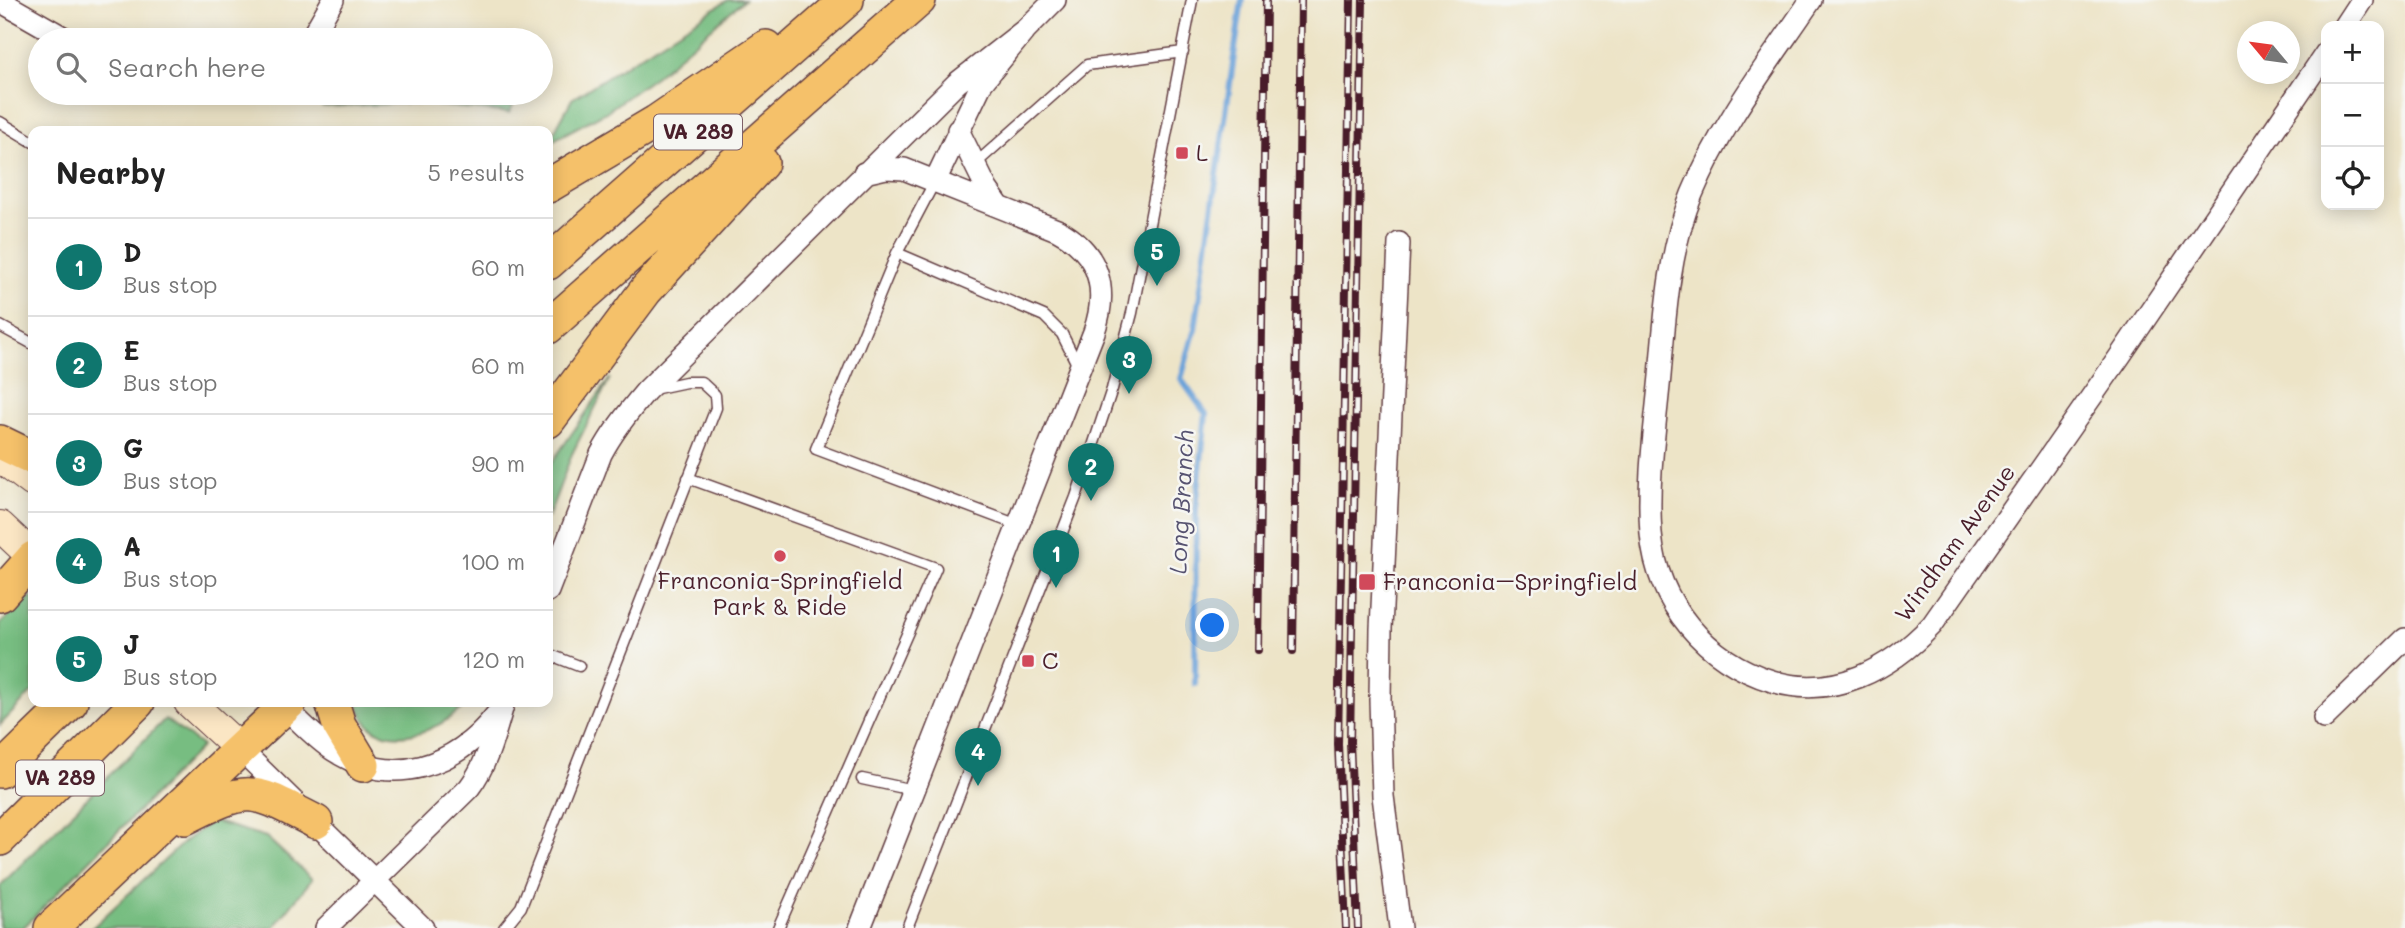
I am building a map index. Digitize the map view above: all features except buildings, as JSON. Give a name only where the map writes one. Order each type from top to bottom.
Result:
[{"type":"main road","points":[[553,183],[665,116],[834,0]]},
{"type":"main road","name":"VA 289","points":[[553,259],[848,0]]},
{"type":"main road","name":"VA 289","points":[[553,323],[919,0]]},
{"type":"main road","points":[[553,414],[646,290],[756,170],[827,81]]},
{"type":"main road","points":[[0,442],[28,456]]},
{"type":"main road","points":[[0,457],[28,478]]},
{"type":"main road","points":[[0,526],[28,552]]},
{"type":"main road","points":[[0,595],[28,563]]},
{"type":"main road","name":"VA 289","points":[[0,771],[66,707]]},
{"type":"main road","points":[[194,707],[241,750]]},
{"type":"main road","points":[[51,928],[241,750],[282,707]]},
{"type":"main road","points":[[334,707],[339,725],[363,765]]},
{"type":"main road","name":"VA 289","points":[[0,839],[130,710]]},
{"type":"main road","points":[[151,834],[224,798],[244,794],[275,801],[316,822]]},
{"type":"street","points":[[317,28],[332,0]]},
{"type":"street","points":[[935,181],[982,83],[1026,29],[1055,0]]},
{"type":"street","name":"Windham Avenue","points":[[1811,0],[1730,121],[1685,212],[1671,276],[1663,340],[1651,493],[1651,535],[1655,556],[1665,587],[1677,610],[1703,642],[1730,663],[1754,675],[1794,686],[1827,686],[1876,671],[1906,650],[1932,625],[2321,61]]},
{"type":"street","points":[[2348,21],[2362,0]]},
{"type":"street","points":[[0,1],[47,28]]},
{"type":"street","points":[[553,578],[601,454],[618,425],[646,391],[968,72],[1026,29]]},
{"type":"street","points":[[958,130],[974,165],[999,206]]},
{"type":"street","points":[[860,928],[1079,369],[1101,307],[1102,295],[1097,272],[1083,250],[1066,235],[999,206],[894,167],[864,173]]},
{"type":"street","points":[[1399,243],[1380,700],[1383,796],[1400,928]]},
{"type":"street","points":[[2324,718],[2405,639]]},
{"type":"street","points":[[288,707],[333,750],[363,765],[404,769],[440,761],[461,751],[478,736],[500,707]]},
{"type":"street","points":[[326,928],[476,779],[486,759],[502,707]]},
{"type":"street","points":[[241,750],[423,928]]},
{"type":"lane","points":[[906,928],[1076,497],[1105,412],[1132,313],[1183,52],[1188,3]]},
{"type":"lane","points":[[974,165],[1087,65],[1183,52]]},
{"type":"lane","points":[[0,122],[28,139]]},
{"type":"lane","points":[[935,181],[897,253],[816,449],[1018,525]]},
{"type":"lane","points":[[897,253],[1029,307],[1044,316],[1056,326],[1068,344],[1079,369]]},
{"type":"lane","points":[[0,326],[28,341]]},
{"type":"lane","points":[[504,928],[517,915],[714,416],[717,402],[715,395],[707,386],[694,381],[646,391]]},
{"type":"lane","points":[[688,478],[936,568],[778,928]]},
{"type":"lane","points":[[553,656],[579,666]]},
{"type":"lane","points":[[862,779],[914,790]]},
{"type":"green space","points":[[728,0],[744,0],[656,76],[606,112],[553,140],[553,134],[572,99]]},
{"type":"green space","points":[[322,105],[369,105],[322,107]]},
{"type":"green space","points":[[435,105],[513,105],[509,113]]},
{"type":"green space","points":[[610,378],[572,454],[553,505],[553,461]]},
{"type":"green space","points":[[28,599],[28,696],[0,725],[0,624]]},
{"type":"green space","points":[[359,707],[463,707],[450,718],[416,734],[391,735],[379,732],[365,719]]},
{"type":"green space","points":[[165,719],[202,746],[23,928],[0,928],[0,886]]},
{"type":"green space","points":[[212,821],[266,837],[312,879],[273,928],[92,928],[185,841]]},
{"type":"waterway","name":"Long Branch","points":[[1195,684],[1196,509],[1206,414],[1181,379],[1195,329],[1242,0]]},
{"type":"railway","points":[[1258,650],[1266,0]]},
{"type":"railway","points":[[1293,651],[1301,0]]},
{"type":"railway","points":[[1346,928],[1338,744],[1351,0]]},
{"type":"railway","points":[[1358,928],[1350,742],[1363,0]]},
{"type":"place","name":"L","points":[[1182,153]]},
{"type":"place","name":"J","points":[[1157,286]]},
{"type":"place","name":"G","points":[[1129,394]]},
{"type":"place","name":"E","points":[[1091,501]]},
{"type":"place","name":"Franconia-Springfield Park & Ride","points":[[780,556]]},
{"type":"place","name":"Franconia–Springfield","points":[[1367,582]]},
{"type":"place","name":"D","points":[[1056,588]]},
{"type":"place","name":"C","points":[[1028,661]]},
{"type":"place","name":"A","points":[[978,786]]}]
